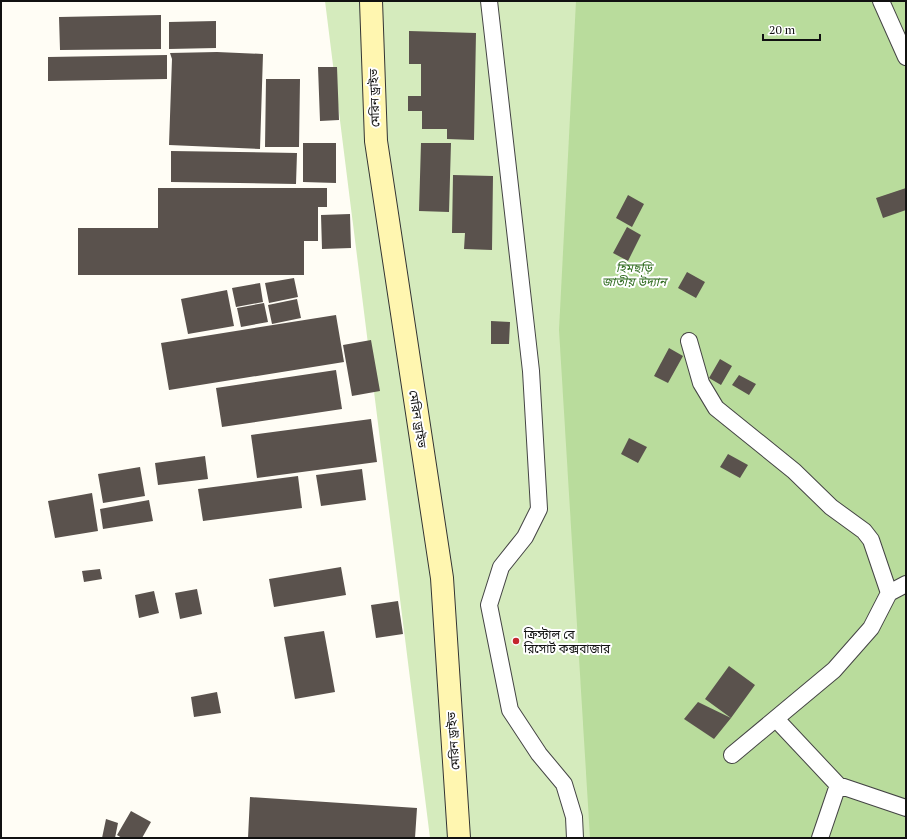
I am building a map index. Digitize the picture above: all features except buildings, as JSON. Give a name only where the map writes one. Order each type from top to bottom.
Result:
[{"type":"main road","name":"মেরিন ড্রাইভ","points":[[372,1],[376,142],[442,578],[459,838]]},
{"type":"street","points":[[489,1],[532,371],[539,509],[525,537],[501,567],[489,605],[510,710],[539,754],[564,784],[574,817],[575,838]]},
{"type":"street","points":[[881,1],[906,58]]},
{"type":"street","points":[[689,341],[701,383],[716,408],[794,471],[831,507],[864,531],[872,540],[890,593]]},
{"type":"street","points":[[732,755],[839,665],[871,628],[890,593],[906,584]]},
{"type":"street","points":[[776,719],[838,784],[906,808]]},
{"type":"street","points":[[820,838],[838,784]]},
{"type":"green space","name":"হিমছড়ি জাতীয় উদ্যান","points":[[325,1],[906,1],[906,838],[430,838]]},
{"type":"green space","name":"হিমছড়ি জাতীয় উদ্যান","points":[[576,1],[906,1],[906,838],[590,838],[559,330]]},
{"type":"place","name":"ক্রিস্টাল বে রিসোর্ট কক্সবাজার","points":[[516,641]]}]
